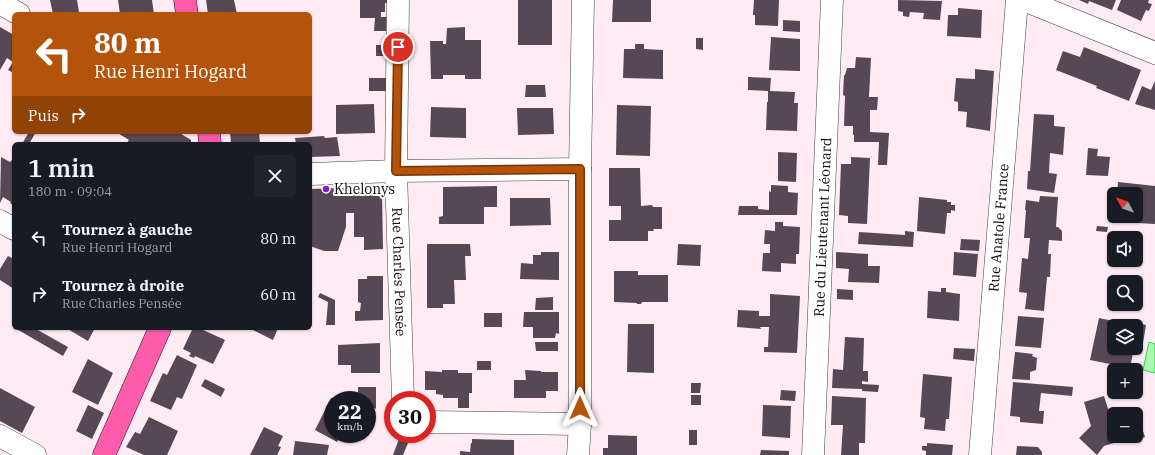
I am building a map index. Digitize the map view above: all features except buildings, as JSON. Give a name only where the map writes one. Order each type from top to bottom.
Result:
[{"type":"main road","points":[[185,0],[187,12]]},
{"type":"main road","points":[[104,455],[159,330]]},
{"type":"street","points":[[27,0],[30,12]]},
{"type":"street","name":"Rue Charles Pensée","points":[[398,0],[396,171],[403,391]]},
{"type":"street","points":[[578,455],[580,424],[580,169],[583,0]]},
{"type":"street","name":"Rue du Lieutenant Léonard","points":[[813,455],[832,0]]},
{"type":"street","name":"Rue Anatole France","points":[[980,455],[1017,0]]},
{"type":"street","points":[[1024,0],[1052,6],[1155,54]]},
{"type":"street","points":[[0,3],[16,12]]},
{"type":"street","points":[[312,174],[396,171],[580,169]]},
{"type":"street","points":[[0,221],[12,228]]},
{"type":"street","points":[[436,422],[580,424]]},
{"type":"street","points":[[0,436],[35,455]]},
{"type":"shaded area","points":[[1149,342],[1155,344],[1155,373],[1143,370]]},
{"type":"place","name":"Khelonys","points":[[326,189]]},
{"type":"route","points":[[398,47],[396,171],[580,169],[580,408]]}]
